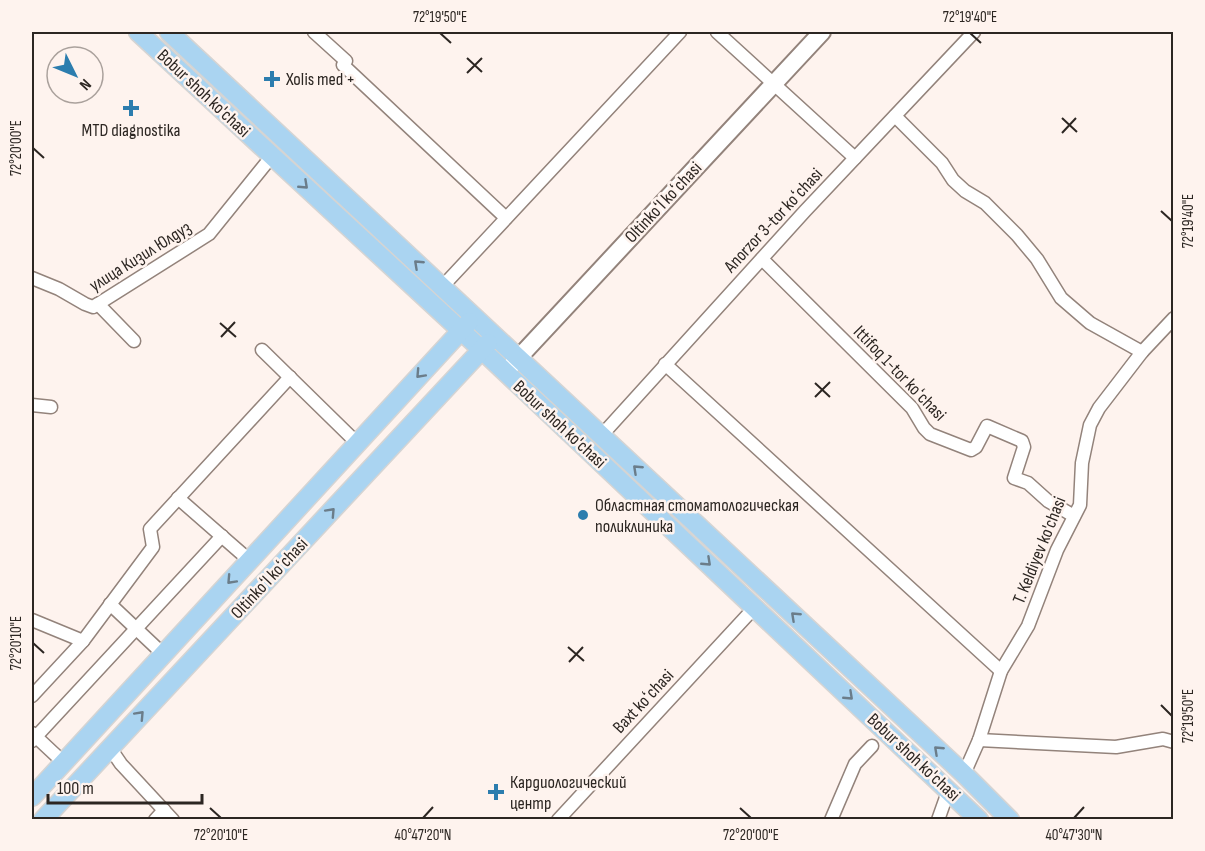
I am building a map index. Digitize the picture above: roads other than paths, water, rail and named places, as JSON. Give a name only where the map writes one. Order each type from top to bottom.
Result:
[{"type":"main road","name":"Bobur shoh ko'chasi","points":[[138,32],[482,350],[979,819]]},
{"type":"main road","name":"Bobur shoh ko'chasi","points":[[170,32],[1010,819]]},
{"type":"main road","name":"Oltinkoʻl koʻchasi","points":[[505,372],[822,32]]},
{"type":"main road","points":[[203,92],[218,77]]},
{"type":"main road","name":"Oltinkoʻl koʻchasi","points":[[32,797],[474,316]]},
{"type":"main road","name":"Oltinkoʻl koʻchasi","points":[[43,819],[495,336]]},
{"type":"main road","points":[[441,352],[464,345],[518,358]]},
{"type":"main road","points":[[463,370],[482,366],[505,372]]},
{"type":"street","points":[[314,32],[346,61],[343,65],[506,218]]},
{"type":"street","points":[[442,287],[680,32]]},
{"type":"street","points":[[717,32],[855,158]]},
{"type":"street","name":"Anorzor 3-tor koʻchasi","points":[[601,436],[855,158],[974,32]]},
{"type":"street","points":[[895,116],[942,163],[953,180],[965,191],[985,203],[1017,235],[1037,259],[1062,298],[1090,323],[1142,352]]},
{"type":"street","name":"улица Кизил Юлдуз","points":[[32,278],[93,307],[209,234],[272,156]]},
{"type":"street","name":"Ittifoq 1-tor koʻchasi","points":[[762,259],[912,408],[930,434],[971,450],[976,447],[987,426],[1016,437],[1022,441],[1024,447],[1014,478],[1028,483],[1048,501],[1074,516]]},
{"type":"street","points":[[98,304],[134,341]]},
{"type":"street","name":"T. Keldiyev ko'chasi","points":[[964,774],[979,740],[1000,671],[1028,626],[1058,550],[1080,505],[1082,463],[1090,425],[1099,408],[1142,352],[1173,318]]},
{"type":"street","points":[[262,350],[357,443]]},
{"type":"street","points":[[665,364],[1000,671]]},
{"type":"street","points":[[32,696],[82,641],[153,547],[150,529],[290,377]]},
{"type":"street","points":[[32,405],[51,407]]},
{"type":"street","points":[[178,498],[249,560]]},
{"type":"street","points":[[63,762],[33,737],[222,536]]},
{"type":"street","points":[[110,604],[163,654]]},
{"type":"street","name":"Baxt koʻchasi","points":[[558,819],[754,607]]},
{"type":"street","points":[[32,620],[82,641]]},
{"type":"street","points":[[979,740],[1116,747],[1163,739],[1173,742]]},
{"type":"street","points":[[831,819],[855,764],[872,746]]},
{"type":"street","points":[[110,748],[121,764],[173,819]]},
{"type":"street","points":[[938,819],[949,789]]},
{"type":"street","points":[[154,819],[164,810]]},
{"type":"place","name":"Xolis med +","points":[[272,79]]},
{"type":"place","name":"MTD diagnostika","points":[[131,108]]},
{"type":"place","name":"Областная стоматологическая поликлиника","points":[[583,515]]},
{"type":"place","name":"Кардиологический центр","points":[[496,792]]}]
